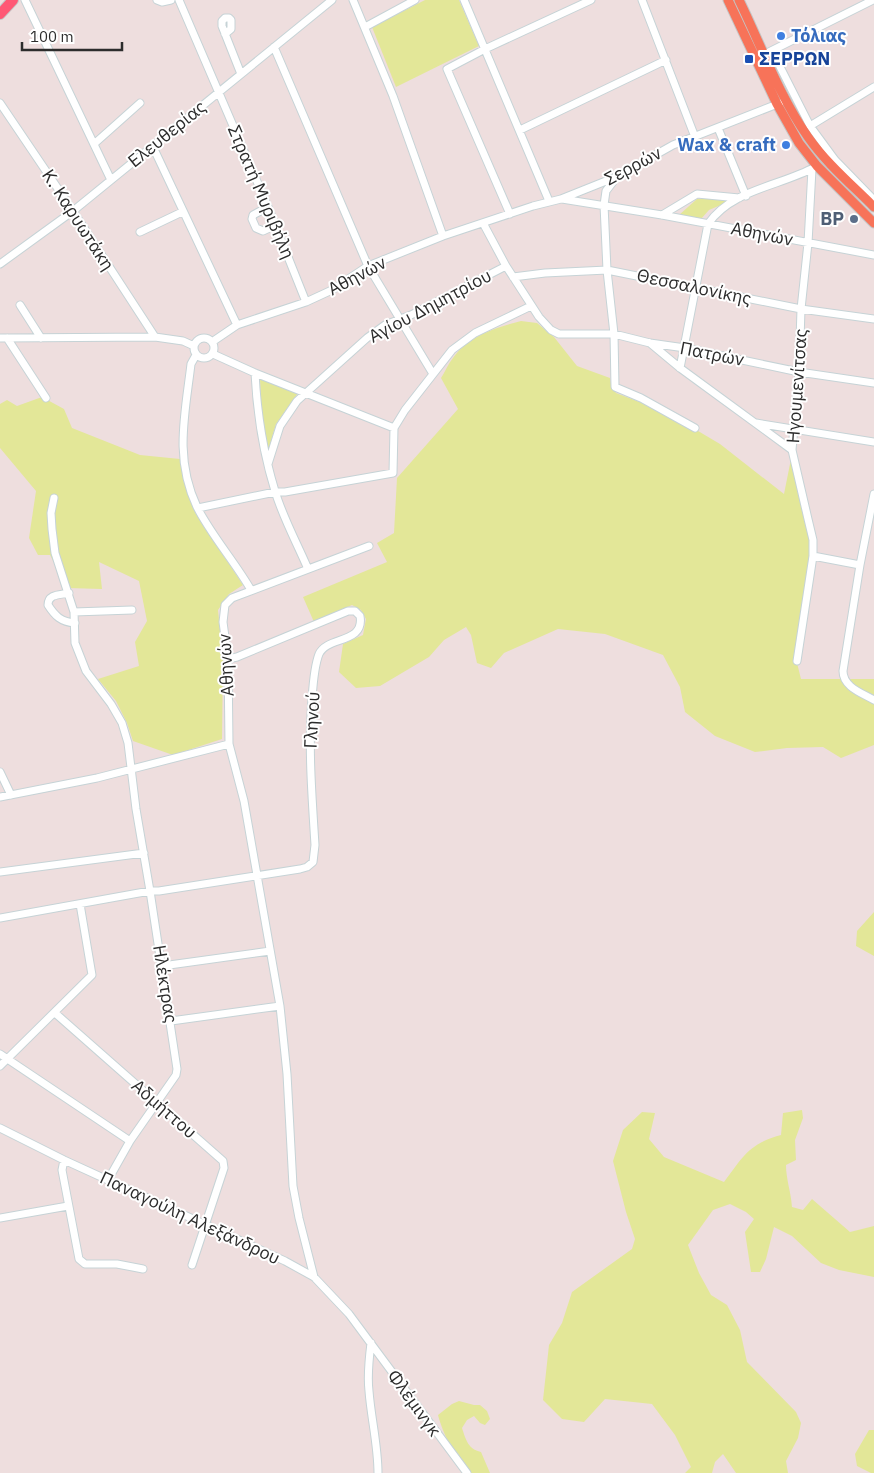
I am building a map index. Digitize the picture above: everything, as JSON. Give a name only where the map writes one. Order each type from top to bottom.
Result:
[{"type":"highway","points":[[0,14],[13,0]]},
{"type":"main road","points":[[728,0],[777,104],[814,168],[874,223]]},
{"type":"main road","points":[[738,0],[768,53],[786,100],[807,136],[815,147],[874,207]]},
{"type":"street","points":[[25,0],[111,180]]},
{"type":"street","points":[[157,0],[162,2],[170,0]]},
{"type":"street","name":"Στρατή Μυριβήλη","points":[[179,0],[276,225],[306,302]]},
{"type":"street","name":"Ελευθερίας","points":[[0,264],[73,211],[332,0]]},
{"type":"street","points":[[353,0],[394,96],[443,236]]},
{"type":"street","points":[[364,27],[415,0]]},
{"type":"street","points":[[464,0],[549,201]]},
{"type":"street","points":[[510,214],[448,69],[591,0]]},
{"type":"street","points":[[642,0],[695,137]]},
{"type":"street","points":[[873,0],[768,53],[810,126],[835,160],[874,200]]},
{"type":"street","points":[[225,34],[241,74]]},
{"type":"street","points":[[274,46],[368,266],[433,374]]},
{"type":"street","points":[[520,130],[666,60]]},
{"type":"street","points":[[810,126],[874,87]]},
{"type":"street","name":"Σερρών","points":[[533,206],[561,199],[616,177],[673,145],[786,100]]},
{"type":"street","name":"Κ. Καρυωτάκη","points":[[0,103],[155,338]]},
{"type":"street","points":[[94,144],[140,103]]},
{"type":"street","points":[[718,128],[742,197]]},
{"type":"street","points":[[153,147],[182,212],[237,325]]},
{"type":"street","points":[[680,368],[708,224],[722,209],[742,197],[814,168]]},
{"type":"street","name":"Ηγουμενίτσας","points":[[798,661],[813,556],[810,526],[792,450],[799,372],[801,309],[814,168]]},
{"type":"street","points":[[616,177],[606,191],[604,205],[607,270],[614,334],[615,387],[641,398],[695,428]]},
{"type":"street","points":[[662,215],[697,194],[742,197]]},
{"type":"street","name":"Αθηνών","points":[[561,199],[662,215],[874,255]]},
{"type":"street","name":"Αθηνών","points":[[212,342],[237,325],[306,302],[332,290],[368,266],[443,236],[533,206]]},
{"type":"street","points":[[268,207],[253,215],[252,219],[256,228],[263,231],[276,225]]},
{"type":"street","points":[[140,232],[182,212]]},
{"type":"street","points":[[198,508],[275,492],[285,492],[393,473],[394,428],[405,410],[452,350],[464,340],[531,306],[506,266],[483,223]]},
{"type":"street","name":"Αγίου Δημητρίου","points":[[268,464],[280,426],[297,401],[367,338],[400,318],[411,315],[506,266]]},
{"type":"street","name":"Θεσσαλονίκης","points":[[513,277],[545,273],[607,270],[801,309],[874,319]]},
{"type":"street","points":[[20,305],[41,338]]},
{"type":"street","name":"Πατρών","points":[[531,306],[551,330],[559,334],[614,334],[650,343],[685,348],[799,372],[874,383]]},
{"type":"street","points":[[4,338],[155,338],[182,341],[194,346]]},
{"type":"street","points":[[4,338],[46,398]]},
{"type":"street","points":[[196,355],[207,358],[212,354],[214,348],[212,342],[209,339],[201,338],[195,342],[194,346],[196,355],[191,364],[182,439],[188,484],[198,508],[251,590],[369,546]]},
{"type":"street","points":[[650,343],[680,368],[792,450]]},
{"type":"street","points":[[212,354],[394,428]]},
{"type":"street","points":[[255,373],[257,405],[275,492],[308,569]]},
{"type":"street","points":[[756,423],[874,442]]},
{"type":"street","points":[[874,494],[860,565],[843,671],[844,678],[851,687],[874,700]]},
{"type":"street","name":"Ηλέκτρας","points":[[54,498],[51,513],[55,553],[74,612],[75,642],[86,671],[111,704],[122,723],[128,743],[130,770],[177,1072],[130,1141],[108,1180]]},
{"type":"street","points":[[813,556],[860,565]]},
{"type":"street","name":"Αθηνών","points":[[251,590],[232,598],[225,605],[223,622],[228,659],[229,744],[244,802],[280,1006],[287,1074],[293,1186],[314,1277]]},
{"type":"street","points":[[69,593],[52,596],[48,605],[61,620],[75,623]]},
{"type":"street","points":[[74,612],[132,610]]},
{"type":"street","name":"Γληνού","points":[[228,659],[348,611],[355,611],[360,616],[360,625],[352,636],[323,648],[319,653],[309,731],[315,845],[313,862],[307,867],[300,869],[257,875]]},
{"type":"street","points":[[0,797],[130,770],[229,744]]},
{"type":"street","points":[[0,772],[11,795]]},
{"type":"street","points":[[0,872],[144,853]]},
{"type":"street","points":[[0,918],[150,891],[257,875]]},
{"type":"street","points":[[0,1066],[92,975],[80,904]]},
{"type":"street","points":[[162,966],[270,951]]},
{"type":"street","points":[[170,1021],[280,1006]]},
{"type":"street","name":"Αδμήττου","points":[[55,1013],[223,1160],[224,1168],[205,1225]]},
{"type":"street","points":[[0,1054],[130,1141]]},
{"type":"street","name":"Παναγούλη Αλεξάνδρου","points":[[0,1128],[64,1160],[285,1261],[314,1277],[363,1332]]},
{"type":"street","points":[[64,1160],[62,1170],[77,1254],[81,1262],[143,1268]]},
{"type":"street","points":[[0,1218],[68,1206]]},
{"type":"street","points":[[192,1265],[205,1225]]},
{"type":"street","name":"Φλέμινγκ","points":[[363,1332],[467,1473]]},
{"type":"street","points":[[370,1343],[368,1392],[373,1414],[378,1473]]},
{"type":"green space","points":[[425,0],[459,0],[479,46],[396,87],[372,27]]},
{"type":"green space","points":[[697,199],[735,199],[709,210],[701,219],[679,215]]},
{"type":"green space","points":[[521,321],[537,323],[554,337],[577,366],[610,378],[611,385],[616,393],[666,412],[720,444],[784,494],[791,459],[811,549],[796,659],[801,679],[874,679],[874,745],[841,758],[823,747],[787,748],[755,752],[715,736],[685,712],[680,687],[663,655],[605,634],[558,629],[504,653],[491,668],[477,663],[471,635],[466,627],[444,640],[429,657],[380,686],[356,688],[339,672],[343,644],[363,635],[366,619],[361,610],[352,605],[314,622],[303,597],[387,562],[377,543],[394,533],[397,478],[458,409],[441,378],[451,360],[459,350],[475,338],[502,326]]},
{"type":"green space","points":[[260,378],[298,393],[276,424],[268,451],[261,404]]},
{"type":"green space","points":[[42,397],[64,409],[72,428],[140,455],[180,459],[187,491],[196,514],[243,585],[229,594],[218,610],[223,659],[222,739],[173,755],[133,741],[127,723],[116,701],[98,679],[139,666],[135,642],[147,621],[139,581],[99,562],[102,589],[67,588],[50,555],[38,555],[29,538],[36,491],[0,448],[0,404],[7,400],[17,406]]},
{"type":"green space","points":[[874,912],[874,956],[856,946],[857,931]]},
{"type":"green space","points":[[802,1110],[803,1118],[795,1140],[796,1160],[786,1165],[792,1207],[803,1210],[812,1199],[850,1232],[874,1226],[874,1277],[839,1270],[821,1263],[792,1236],[774,1227],[766,1259],[760,1272],[751,1272],[745,1232],[754,1219],[746,1212],[730,1204],[713,1210],[688,1245],[699,1273],[711,1295],[727,1305],[740,1330],[747,1362],[796,1412],[801,1423],[798,1438],[786,1461],[788,1473],[736,1473],[723,1454],[715,1462],[712,1473],[685,1473],[691,1467],[675,1435],[652,1404],[605,1399],[584,1422],[562,1419],[543,1400],[549,1345],[562,1323],[572,1292],[632,1249],[635,1239],[613,1161],[623,1130],[642,1112],[655,1113],[649,1139],[664,1157],[724,1182],[747,1152],[761,1142],[781,1135],[783,1113]]},
{"type":"green space","points":[[459,1401],[480,1405],[487,1411],[490,1419],[485,1425],[480,1423],[474,1416],[467,1420],[462,1428],[470,1446],[481,1452],[490,1473],[470,1473],[459,1460],[459,1454],[455,1453],[445,1435],[438,1415]]},
{"type":"green space","points":[[869,1430],[874,1430],[874,1473],[857,1466],[855,1454]]},
{"type":"place","name":"Τόλιας","points":[[781,36]]},
{"type":"place","name":"ΣΕΡΡΩΝ","points":[[749,59]]},
{"type":"place","name":"Wax & craft","points":[[786,145]]},
{"type":"place","name":"BP","points":[[854,219]]}]
